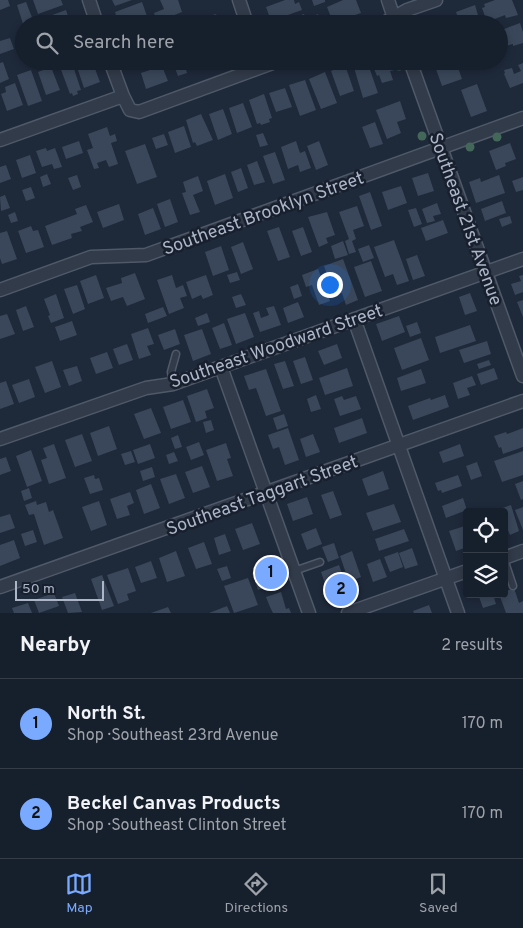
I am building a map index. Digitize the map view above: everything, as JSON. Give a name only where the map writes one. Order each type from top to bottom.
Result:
[{"type":"street","points":[[89,0],[94,15]]},
{"type":"street","points":[[239,0],[244,15]]},
{"type":"street","points":[[388,0],[393,15]]},
{"type":"street","points":[[402,15],[408,10],[436,0]]},
{"type":"street","points":[[113,70],[130,110],[139,112],[246,70]]},
{"type":"street","name":"Southeast 21st Avenue","points":[[413,70],[523,376]]},
{"type":"street","points":[[0,140],[123,96]]},
{"type":"street","name":"Southeast Brooklyn Street","points":[[0,290],[91,257],[146,255],[523,118]]},
{"type":"street","name":"Southeast Woodward Street","points":[[0,439],[146,388],[173,384],[523,259]]},
{"type":"street","points":[[354,319],[458,613]]},
{"type":"street","points":[[221,367],[309,613]]},
{"type":"street","name":"Southeast Taggart Street","points":[[0,587],[523,402]]},
{"type":"street","points":[[508,557],[523,551]]},
{"type":"street","points":[[348,613],[463,572]]},
{"type":"lane","points":[[173,384],[171,372],[176,354]]},
{"type":"lane","points":[[294,572],[320,562]]},
{"type":"lane","points":[[508,570],[513,586]]},
{"type":"building","points":[[0,0],[8,0],[10,6],[0,10]]},
{"type":"building","points":[[33,0],[61,0],[63,5],[38,14]]},
{"type":"building","points":[[112,0],[132,0],[115,6]]},
{"type":"building","points":[[160,0],[178,0],[182,12],[174,15],[155,15],[154,13],[164,9]]},
{"type":"building","points":[[285,0],[294,0],[295,4],[299,2],[302,10],[288,15],[269,15],[266,7]]},
{"type":"building","points":[[312,0],[325,0],[325,2],[314,6]]},
{"type":"building","points":[[343,0],[356,0],[361,13],[355,15],[330,15],[327,7]]},
{"type":"building","points":[[495,0],[512,0],[518,15],[508,18],[508,15],[484,15],[482,8],[485,7],[484,4]]},
{"type":"building","points":[[26,2],[31,15],[20,15],[17,5]]},
{"type":"building","points":[[142,2],[147,15],[116,15],[115,12]]},
{"type":"building","points":[[475,5],[478,15],[457,15],[456,12]]},
{"type":"building","points":[[66,10],[68,15],[52,15]]},
{"type":"building","points":[[520,23],[523,32],[523,43],[513,46],[513,44],[508,45],[508,28]]},
{"type":"building","points":[[10,38],[14,49],[0,54],[0,41]]},
{"type":"building","points":[[3,62],[9,79],[0,83],[0,63]]},
{"type":"building","points":[[523,63],[523,83],[510,88],[504,70],[512,68],[514,74],[521,71],[518,65]]},
{"type":"building","points":[[31,70],[42,101],[28,106],[17,75]]},
{"type":"building","points":[[52,70],[60,90],[46,95],[38,72]]},
{"type":"building","points":[[61,70],[74,70],[81,90],[77,91],[78,94],[73,96],[72,93],[70,94]]},
{"type":"building","points":[[78,70],[95,70],[100,82],[84,88]]},
{"type":"building","points":[[150,70],[164,70],[168,81],[146,89],[141,73]]},
{"type":"building","points":[[176,70],[186,70],[187,73],[178,76]]},
{"type":"building","points":[[347,70],[354,91],[340,96],[331,71]]},
{"type":"building","points":[[355,70],[370,70],[378,93],[363,98]]},
{"type":"building","points":[[375,70],[395,70],[390,71],[393,80],[382,83],[379,75],[377,76]]},
{"type":"building","points":[[436,70],[459,70],[462,79],[442,86]]},
{"type":"building","points":[[325,72],[337,103],[321,109],[309,79]]},
{"type":"building","points":[[305,80],[316,110],[300,116],[289,85]]},
{"type":"building","points":[[15,83],[23,105],[7,111],[1,94],[6,92],[5,87]]},
{"type":"building","points":[[477,84],[487,111],[471,117],[461,90]]},
{"type":"building","points":[[285,88],[292,107],[276,112],[269,93]]},
{"type":"building","points":[[264,94],[272,118],[269,119],[270,122],[261,125],[260,123],[257,124],[249,100]]},
{"type":"building","points":[[400,101],[406,119],[397,122],[401,133],[387,139],[376,110]]},
{"type":"building","points":[[243,103],[252,127],[237,133],[229,108]]},
{"type":"building","points":[[223,109],[232,134],[218,140],[209,114]]},
{"type":"building","points":[[201,114],[213,140],[197,146],[195,142],[193,143],[186,120]]},
{"type":"building","points":[[375,122],[383,144],[370,148],[362,127]]},
{"type":"building","points":[[184,126],[191,147],[175,153],[168,132]]},
{"type":"building","points":[[107,127],[110,136],[115,134],[117,141],[111,143],[118,164],[109,167],[106,160],[97,163],[99,168],[94,169],[87,150],[93,148],[88,134]]},
{"type":"building","points":[[263,133],[268,145],[260,147],[256,135]]},
{"type":"building","points":[[164,134],[168,145],[156,149],[152,138]]},
{"type":"building","points":[[79,141],[83,153],[66,159],[62,147]]},
{"type":"building","points":[[296,141],[300,153],[305,151],[311,168],[300,172],[298,165],[288,169],[281,147]]},
{"type":"building","points":[[319,141],[328,165],[316,170],[307,146]]},
{"type":"building","points":[[510,143],[516,159],[505,163],[506,166],[496,170],[489,151]]},
{"type":"building","points":[[145,144],[157,177],[137,184],[125,151]]},
{"type":"building","points":[[46,148],[47,151],[55,148],[62,167],[54,169],[52,164],[42,167],[36,151]]},
{"type":"building","points":[[275,152],[285,180],[273,184],[263,156]]},
{"type":"building","points":[[30,155],[36,173],[22,178],[16,160]]},
{"type":"building","points":[[257,161],[265,182],[254,185],[247,165]]},
{"type":"building","points":[[6,165],[11,179],[0,183],[0,167]]},
{"type":"building","points":[[241,168],[248,188],[238,192],[231,172]]},
{"type":"building","points":[[428,173],[434,191],[418,196],[412,178]]},
{"type":"building","points":[[47,174],[51,184],[43,187],[40,177]]},
{"type":"building","points":[[225,174],[233,198],[215,205],[207,181]]},
{"type":"building","points":[[77,175],[81,187],[73,190],[68,178]]},
{"type":"building","points":[[499,175],[505,193],[476,203],[469,182],[480,178],[481,182]]},
{"type":"building","points":[[198,176],[203,191],[193,195],[200,212],[190,215],[182,193],[186,192],[183,182]]},
{"type":"building","points":[[523,177],[523,190],[516,192],[512,181]]},
{"type":"building","points":[[401,186],[407,203],[388,210],[382,192]]},
{"type":"building","points":[[31,187],[35,198],[26,201],[22,190]]},
{"type":"building","points":[[370,192],[382,226],[371,230],[359,196]]},
{"type":"building","points":[[5,195],[10,208],[1,211],[0,197]]},
{"type":"building","points":[[170,199],[178,222],[165,227],[157,204]]},
{"type":"building","points":[[502,201],[506,213],[485,221],[481,209]]},
{"type":"building","points":[[437,203],[441,214],[433,216],[435,221],[427,223],[422,209]]},
{"type":"building","points":[[119,204],[124,220],[103,228],[97,212]]},
{"type":"building","points":[[86,205],[93,222],[80,227],[82,231],[71,234],[72,238],[52,245],[45,226],[77,214],[75,209]]},
{"type":"building","points":[[357,206],[364,226],[353,230],[356,239],[352,241],[356,252],[349,254],[345,241],[349,239],[339,212]]},
{"type":"building","points":[[153,208],[161,229],[145,235],[138,214]]},
{"type":"building","points":[[416,208],[422,224],[414,227],[408,210]]},
{"type":"building","points":[[15,212],[18,221],[11,223],[8,215]]},
{"type":"building","points":[[327,212],[335,235],[326,238],[328,243],[319,247],[308,217]]},
{"type":"building","points":[[510,216],[512,223],[502,227],[499,219]]},
{"type":"building","points":[[443,220],[448,233],[426,241],[421,228]]},
{"type":"building","points":[[31,226],[33,231],[38,230],[44,247],[26,253],[18,231]]},
{"type":"building","points":[[279,227],[290,257],[278,261],[267,231]]},
{"type":"building","points":[[303,227],[312,252],[301,256],[292,231]]},
{"type":"building","points":[[7,231],[17,259],[2,264],[0,258],[0,233]]},
{"type":"building","points":[[394,240],[409,281],[397,285],[393,274],[385,277],[374,247]]},
{"type":"building","points":[[343,241],[348,255],[335,259],[331,246]]},
{"type":"building","points":[[243,242],[253,269],[241,274],[231,247]]},
{"type":"building","points":[[369,245],[374,258],[363,262],[358,249]]},
{"type":"building","points":[[221,246],[229,270],[213,276],[205,252]]},
{"type":"building","points":[[417,255],[425,276],[413,280],[406,259]]},
{"type":"building","points":[[343,259],[358,300],[346,305],[342,293],[335,295],[324,266]]},
{"type":"building","points":[[371,261],[382,291],[365,297],[354,267]]},
{"type":"building","points":[[318,269],[330,301],[319,305],[312,285],[306,287],[302,275]]},
{"type":"building","points":[[237,272],[240,280],[230,283],[227,275]]},
{"type":"building","points":[[135,273],[145,299],[127,306],[123,297],[111,301],[106,288],[122,283],[121,278]]},
{"type":"building","points":[[96,275],[104,298],[88,304],[80,281]]},
{"type":"building","points":[[172,275],[176,288],[183,285],[187,296],[180,298],[184,308],[169,314],[157,280]]},
{"type":"building","points":[[206,275],[213,295],[203,299],[201,295],[192,299],[186,282]]},
{"type":"building","points":[[523,275],[523,292],[515,295],[511,284],[521,281],[519,276]]},
{"type":"building","points":[[298,284],[302,296],[294,299],[290,287]]},
{"type":"building","points":[[77,285],[85,309],[73,314],[64,289]]},
{"type":"building","points":[[470,293],[477,311],[465,315],[459,297]]},
{"type":"building","points":[[56,294],[64,318],[51,323],[44,299]]},
{"type":"building","points":[[241,294],[246,305],[236,308],[232,297]]},
{"type":"building","points":[[523,300],[523,317],[517,302]]},
{"type":"building","points":[[298,302],[304,317],[288,323],[283,308]]},
{"type":"building","points":[[26,306],[34,327],[23,331],[16,310]]},
{"type":"building","points":[[274,306],[281,325],[260,332],[253,313],[259,311],[261,318],[269,315],[266,308]]},
{"type":"building","points":[[163,307],[167,316],[148,323],[145,314]]},
{"type":"building","points":[[207,313],[210,322],[198,326],[195,318]]},
{"type":"building","points":[[245,313],[254,337],[236,344],[227,319]]},
{"type":"building","points":[[7,314],[15,334],[0,339],[0,316]]},
{"type":"building","points":[[399,316],[405,332],[382,341],[376,324]]},
{"type":"building","points":[[72,321],[77,335],[60,341],[55,327]]},
{"type":"building","points":[[417,322],[421,333],[410,337],[406,326]]},
{"type":"building","points":[[224,323],[232,345],[220,349],[212,328]]},
{"type":"building","points":[[470,325],[476,341],[440,353],[435,337]]},
{"type":"building","points":[[148,328],[154,344],[147,346],[151,355],[139,359],[131,334]]},
{"type":"building","points":[[175,329],[180,344],[164,350],[158,335]]},
{"type":"building","points":[[202,329],[211,354],[193,361],[184,335]]},
{"type":"building","points":[[421,338],[429,360],[402,370],[394,348]]},
{"type":"building","points":[[487,341],[491,354],[464,363],[459,350]]},
{"type":"building","points":[[127,344],[133,360],[119,365],[113,349]]},
{"type":"building","points":[[337,344],[342,358],[324,365],[318,351]]},
{"type":"building","points":[[107,352],[113,368],[96,374],[90,358]]},
{"type":"building","points":[[305,357],[313,380],[301,384],[293,361]]},
{"type":"building","points":[[489,360],[491,365],[479,369],[477,364]]},
{"type":"building","points":[[52,361],[61,387],[45,393],[35,367]]},
{"type":"building","points":[[285,361],[294,386],[283,389],[274,364]]},
{"type":"building","points":[[77,366],[82,381],[69,386],[63,370]]},
{"type":"building","points":[[347,368],[353,386],[325,395],[319,378]]},
{"type":"building","points":[[494,368],[498,379],[481,385],[477,374]]},
{"type":"building","points":[[266,369],[281,411],[266,416],[256,388],[249,390],[244,376]]},
{"type":"building","points":[[421,369],[426,383],[401,391],[397,378]]},
{"type":"building","points":[[472,376],[476,385],[467,388],[470,395],[458,399],[453,383]]},
{"type":"building","points":[[29,379],[35,397],[19,403],[12,385]]},
{"type":"building","points":[[6,381],[14,404],[0,409],[0,383]]},
{"type":"building","points":[[207,389],[214,408],[205,411],[207,418],[196,422],[187,396]]},
{"type":"building","points":[[316,395],[321,409],[311,412],[307,399]]},
{"type":"building","points":[[445,395],[449,407],[413,420],[408,406]]},
{"type":"building","points":[[342,396],[344,400],[356,396],[361,409],[340,416],[334,399]]},
{"type":"building","points":[[183,400],[191,422],[171,429],[163,407]]},
{"type":"building","points":[[151,408],[161,433],[144,439],[134,414]]},
{"type":"building","points":[[284,414],[288,426],[277,430],[273,418]]},
{"type":"building","points":[[362,418],[367,433],[339,443],[334,428]]},
{"type":"building","points":[[211,420],[214,430],[206,433],[203,422]]},
{"type":"building","points":[[109,426],[117,449],[98,456],[90,433]]},
{"type":"building","points":[[288,428],[299,460],[285,465],[279,447],[273,449],[268,435]]},
{"type":"building","points":[[523,428],[523,447],[503,454],[494,436],[506,432],[507,434]]},
{"type":"building","points":[[82,434],[92,461],[75,467],[65,440]]},
{"type":"building","points":[[313,434],[320,452],[306,457],[300,439]]},
{"type":"building","points":[[178,435],[182,447],[175,449],[171,438]]},
{"type":"building","points":[[199,442],[204,455],[191,460],[186,447]]},
{"type":"building","points":[[226,443],[231,458],[227,459],[233,476],[217,481],[206,450]]},
{"type":"building","points":[[54,444],[66,478],[49,484],[41,460],[47,458],[43,448]]},
{"type":"building","points":[[150,444],[155,458],[138,464],[133,450]]},
{"type":"building","points":[[460,444],[464,456],[443,463],[439,452]]},
{"type":"building","points":[[31,450],[42,481],[27,487],[16,456]]},
{"type":"building","points":[[131,451],[135,462],[125,465],[121,454]]},
{"type":"building","points":[[523,451],[523,475],[502,482],[494,461]]},
{"type":"building","points":[[174,452],[178,461],[169,464],[166,455]]},
{"type":"building","points":[[6,457],[11,471],[0,475],[0,459]]},
{"type":"building","points":[[477,462],[482,476],[471,480],[466,466]]},
{"type":"building","points":[[202,466],[210,487],[193,493],[185,472]]},
{"type":"building","points":[[152,467],[155,477],[143,481],[140,471]]},
{"type":"building","points":[[383,471],[389,489],[368,496],[362,479]]},
{"type":"building","points":[[176,474],[185,498],[169,504],[160,479]]},
{"type":"building","points":[[94,475],[95,479],[99,478],[103,490],[90,494],[84,478]]},
{"type":"building","points":[[458,475],[462,486],[442,493],[441,490],[438,491],[435,483]]},
{"type":"building","points":[[523,481],[523,499],[521,500],[515,484]]},
{"type":"building","points":[[151,484],[160,508],[144,514],[136,490]]},
{"type":"building","points":[[29,488],[32,498],[24,501],[21,491]]},
{"type":"building","points":[[333,491],[342,515],[330,519],[321,495]]},
{"type":"building","points":[[130,492],[134,503],[127,506],[130,515],[117,519],[110,499]]},
{"type":"building","points":[[307,497],[313,514],[293,521],[287,504]]},
{"type":"building","points":[[463,498],[466,508],[463,508],[463,512],[446,518],[442,506]]},
{"type":"building","points":[[36,501],[37,505],[46,502],[49,512],[53,510],[63,538],[44,545],[34,514],[29,515],[25,505]]},
{"type":"building","points":[[99,501],[107,525],[91,531],[82,507]]},
{"type":"building","points":[[394,504],[401,522],[373,531],[366,513]]},
{"type":"building","points":[[511,505],[519,531],[510,535],[508,530],[508,508],[503,508]]},
{"type":"building","points":[[523,507],[523,530],[515,510]]},
{"type":"building","points":[[10,514],[15,528],[0,533],[0,517]]},
{"type":"building","points":[[252,523],[260,544],[243,550],[235,529]]},
{"type":"building","points":[[463,527],[463,548],[456,551],[449,531]]},
{"type":"building","points":[[316,528],[322,544],[307,550],[301,534]]},
{"type":"building","points":[[404,529],[409,541],[379,551],[375,539]]},
{"type":"building","points":[[33,530],[37,542],[25,546],[21,534]]},
{"type":"building","points":[[225,534],[231,551],[219,555],[214,538]]},
{"type":"building","points":[[14,540],[20,558],[0,566],[0,545]]},
{"type":"building","points":[[204,542],[212,564],[196,569],[188,548]]},
{"type":"building","points":[[334,543],[339,558],[328,562],[322,547]]},
{"type":"building","points":[[412,548],[418,565],[405,569],[399,553]]},
{"type":"building","points":[[176,551],[185,576],[167,582],[159,558]]},
{"type":"building","points":[[352,551],[361,577],[349,582],[340,556]]},
{"type":"building","points":[[398,552],[403,567],[390,572],[384,557]]},
{"type":"building","points":[[380,559],[387,577],[373,582],[367,564]]},
{"type":"building","points":[[151,561],[157,578],[141,583],[135,567]]},
{"type":"building","points":[[339,565],[350,595],[331,601],[321,572]]},
{"type":"building","points":[[227,566],[231,578],[222,581],[217,569]]},
{"type":"building","points":[[272,566],[278,582],[258,590],[252,573]]},
{"type":"building","points":[[128,568],[136,591],[127,594],[129,600],[118,604],[107,575]]},
{"type":"building","points":[[102,575],[114,606],[102,610],[91,579]]},
{"type":"building","points":[[248,578],[258,605],[234,613],[224,586]]},
{"type":"building","points":[[514,588],[519,603],[523,601],[523,613],[506,613],[500,598],[508,598],[508,590]]},
{"type":"building","points":[[281,592],[286,609],[289,608],[291,613],[273,613],[270,607],[266,597]]},
{"type":"building","points":[[54,593],[59,606],[39,613],[34,600]]},
{"type":"building","points":[[75,593],[82,612],[68,613],[62,597]]},
{"type":"building","points":[[479,598],[494,598],[496,604],[483,608]]},
{"type":"building","points":[[28,603],[32,613],[14,613],[12,608]]},
{"type":"building","points":[[429,605],[432,613],[414,613],[413,611]]},
{"type":"building","points":[[227,606],[230,613],[209,613]]},
{"type":"building","points":[[168,607],[171,613],[151,613]]},
{"type":"place","name":"North St.","points":[[271,573]]},
{"type":"place","name":"Beckel Canvas Products","points":[[341,590]]}]
